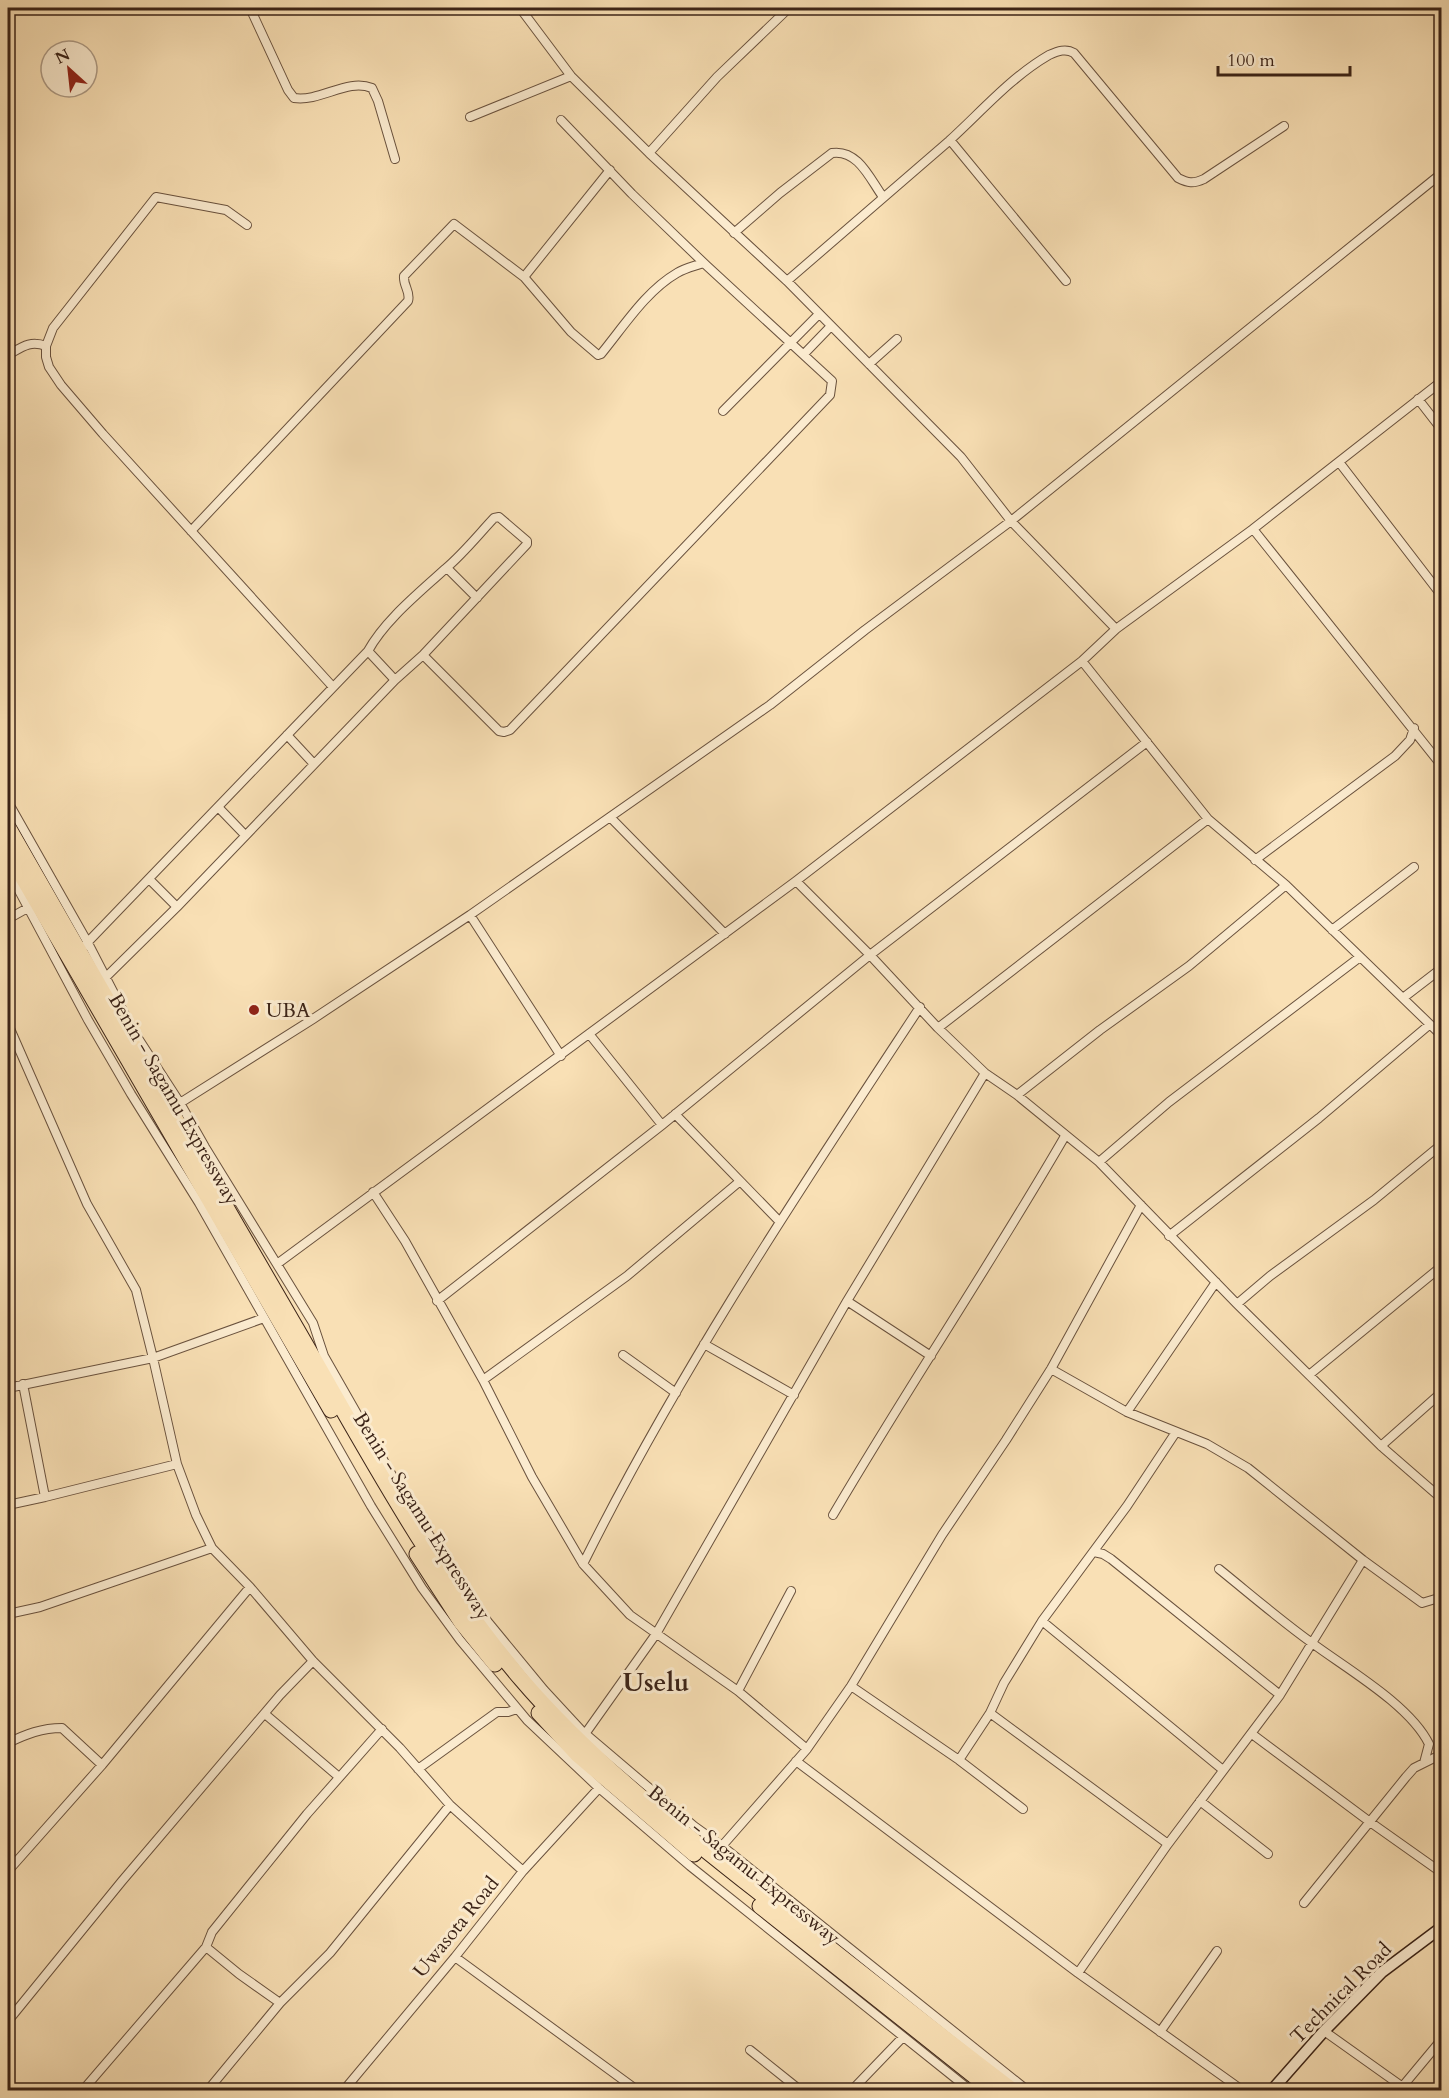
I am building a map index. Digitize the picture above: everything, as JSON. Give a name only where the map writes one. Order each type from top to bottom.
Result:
[{"type":"highway","points":[[8,827],[84,947],[398,1503],[434,1562],[497,1651],[557,1717],[632,1789],[723,1864],[966,2049],[1012,2091]]},
{"type":"highway","name":"Benin - Sagamu Expressway","points":[[8,852],[33,905],[326,1414],[461,1622],[509,1680],[577,1754],[665,1830],[992,2091]]},
{"type":"street","points":[[250,8],[288,90],[294,98],[305,99],[361,84],[372,88],[395,159]]},
{"type":"street","points":[[520,8],[571,76],[649,153],[787,281],[962,457],[1011,521],[1116,629]]},
{"type":"street","points":[[649,153],[717,77],[789,8]]},
{"type":"street","points":[[787,281],[950,140],[1020,75],[1052,54],[1069,50],[1074,53],[1178,178],[1186,182],[1194,183],[1204,179],[1284,126]]},
{"type":"street","points":[[470,117],[571,76]]},
{"type":"street","points":[[423,655],[499,732],[510,730],[830,395],[832,381],[703,263],[561,120]]},
{"type":"street","points":[[950,140],[1066,280]]},
{"type":"street","points":[[734,233],[780,193],[832,153],[841,151],[855,158],[883,197]]},
{"type":"street","points":[[524,277],[610,170]]},
{"type":"street","points":[[180,1103],[313,1019],[470,915],[770,705],[865,630],[1011,521],[1442,172]]},
{"type":"street","points":[[247,225],[225,210],[156,197],[53,328],[46,346],[46,357],[49,367],[61,385],[333,687]]},
{"type":"street","points":[[191,531],[408,301],[409,295],[404,276],[454,224],[524,277],[571,332],[598,355],[659,285],[679,271],[703,263]]},
{"type":"street","points":[[723,411],[819,314]]},
{"type":"street","points":[[804,354],[831,326]]},
{"type":"street","points":[[869,364],[897,339]]},
{"type":"street","points":[[8,355],[30,343],[46,346]]},
{"type":"street","points":[[277,1264],[796,881],[1082,661],[1116,629],[1253,529],[1442,381]]},
{"type":"street","points":[[1418,399],[1442,430]]},
{"type":"street","points":[[1339,462],[1442,596]]},
{"type":"street","points":[[8,802],[84,947],[368,651],[374,640],[405,607],[427,584],[447,568],[494,518],[499,517],[527,541],[527,544],[423,655],[395,680],[177,907],[102,981],[180,1103],[313,1323],[324,1356],[409,1505],[488,1622],[544,1690],[585,1734],[694,1826],[722,1846],[966,2049],[1027,2091]]},
{"type":"street","points":[[1253,529],[1442,766]]},
{"type":"street","points":[[447,568],[477,598]]},
{"type":"street","points":[[368,651],[395,680]]},
{"type":"street","points":[[1082,661],[1208,819],[1286,885],[1442,1036]]},
{"type":"street","points":[[1255,860],[1395,756],[1416,732]]},
{"type":"street","points":[[287,735],[314,763]]},
{"type":"street","points":[[437,1300],[662,1125],[870,955],[1147,742]]},
{"type":"street","points":[[218,807],[245,834]]},
{"type":"street","points":[[610,817],[725,934]]},
{"type":"street","points":[[938,1028],[1208,819]]},
{"type":"street","points":[[1332,930],[1414,867]]},
{"type":"street","points":[[8,870],[33,905],[88,1020],[137,1104],[179,1168],[264,1318],[326,1414],[371,1506],[422,1588],[460,1640],[527,1720],[599,1788],[690,1866],[970,2091]]},
{"type":"street","points":[[149,879],[177,907]]},
{"type":"street","points":[[796,881],[870,955],[938,1028],[985,1073],[1017,1095],[1099,1162],[1169,1236],[1309,1375],[1382,1446],[1442,1499]]},
{"type":"street","points":[[1017,1095],[1100,1030],[1189,966],[1286,885]]},
{"type":"street","points":[[8,919],[33,905]]},
{"type":"street","points":[[470,915],[561,1056]]},
{"type":"street","points":[[1099,1162],[1168,1102],[1360,957]]},
{"type":"street","points":[[1402,998],[1442,969]]},
{"type":"street","points":[[583,1564],[704,1344],[779,1221],[920,1007]]},
{"type":"street","points":[[8,1024],[87,1204],[135,1290],[177,1464],[196,1515],[212,1548],[250,1587],[313,1661],[382,1729],[450,1805],[523,1871]]},
{"type":"street","points":[[1169,1236],[1319,1118],[1429,1025]]},
{"type":"street","points":[[590,1035],[662,1125]]},
{"type":"street","points":[[585,1734],[656,1634],[848,1301],[985,1073]]},
{"type":"street","points":[[675,1114],[779,1221]]},
{"type":"street","points":[[833,1515],[1065,1136]]},
{"type":"street","points":[[1237,1304],[1270,1276],[1374,1200],[1442,1144]]},
{"type":"street","points":[[483,1380],[627,1276],[739,1182]]},
{"type":"street","points":[[373,1192],[405,1241],[483,1380],[532,1477],[583,1564],[630,1614],[738,1691],[807,1749]]},
{"type":"street","points":[[722,1846],[807,1749],[851,1686],[942,1535],[1051,1369],[1141,1205]]},
{"type":"street","points":[[1309,1375],[1442,1266]]},
{"type":"street","points":[[1127,1412],[1216,1282]]},
{"type":"street","points":[[848,1301],[931,1356]]},
{"type":"street","points":[[8,1388],[153,1358],[264,1318]]},
{"type":"street","points":[[704,1344],[794,1395]]},
{"type":"street","points":[[623,1355],[676,1393]]},
{"type":"street","points":[[1051,1369],[1127,1412],[1207,1444],[1248,1468],[1363,1560],[1422,1603],[1442,1597]]},
{"type":"street","points":[[23,1384],[45,1497]]},
{"type":"street","points":[[1382,1446],[1442,1392]]},
{"type":"street","points":[[958,1760],[990,1713],[1004,1683],[1042,1621],[1094,1552],[1176,1432]]},
{"type":"street","points":[[8,1505],[177,1464]]},
{"type":"street","points":[[8,1614],[40,1607],[212,1548]]},
{"type":"street","points":[[1094,1552],[1111,1559],[1280,1695]]},
{"type":"street","points":[[1078,1972],[1168,1844],[1280,1695],[1363,1560]]},
{"type":"street","points":[[1219,1569],[1413,1720],[1425,1734],[1429,1744],[1424,1763]]},
{"type":"street","points":[[8,1871],[102,1765],[250,1587]]},
{"type":"street","points":[[738,1691],[791,1591]]},
{"type":"street","points":[[1042,1621],[1223,1770]]},
{"type":"street","points":[[8,2021],[122,1881],[313,1661]]},
{"type":"street","points":[[851,1686],[958,1760],[1023,1809]]},
{"type":"street","points":[[418,1769],[497,1712],[517,1709]]},
{"type":"street","points":[[990,1713],[1168,1844]]},
{"type":"street","points":[[265,1714],[339,1778]]},
{"type":"street","points":[[8,1743],[23,1735],[46,1728],[62,1728],[102,1765]]},
{"type":"street","points":[[82,2091],[206,1947],[212,1932],[307,1814],[382,1729]]},
{"type":"street","points":[[1252,1734],[1442,1873]]},
{"type":"street","points":[[1304,1903],[1414,1768],[1442,1754]]},
{"type":"street","points":[[796,1761],[1078,1972],[1242,2091]]},
{"type":"street","name":"Uwasota Road","points":[[344,2091],[523,1871],[599,1788]]},
{"type":"street","points":[[1200,1801],[1268,1854]]},
{"type":"street","points":[[208,2091],[280,2003],[330,1953],[450,1805]]},
{"type":"street","name":"Technical Road","points":[[1272,2091],[1324,2031],[1382,1972],[1442,1927]]},
{"type":"street","points":[[206,1947],[238,1974],[280,2003]]},
{"type":"street","points":[[1160,2032],[1217,1951]]},
{"type":"street","points":[[455,1956],[637,2091]]},
{"type":"street","points":[[1324,2031],[1405,2089],[1442,2039]]},
{"type":"street","points":[[852,2091],[903,2037]]},
{"type":"street","points":[[750,2050],[800,2091]]},
{"type":"place","name":"UBA","points":[[254,1010]]},
{"type":"district","name":"Uselu","points":[[656,1682]]}]
